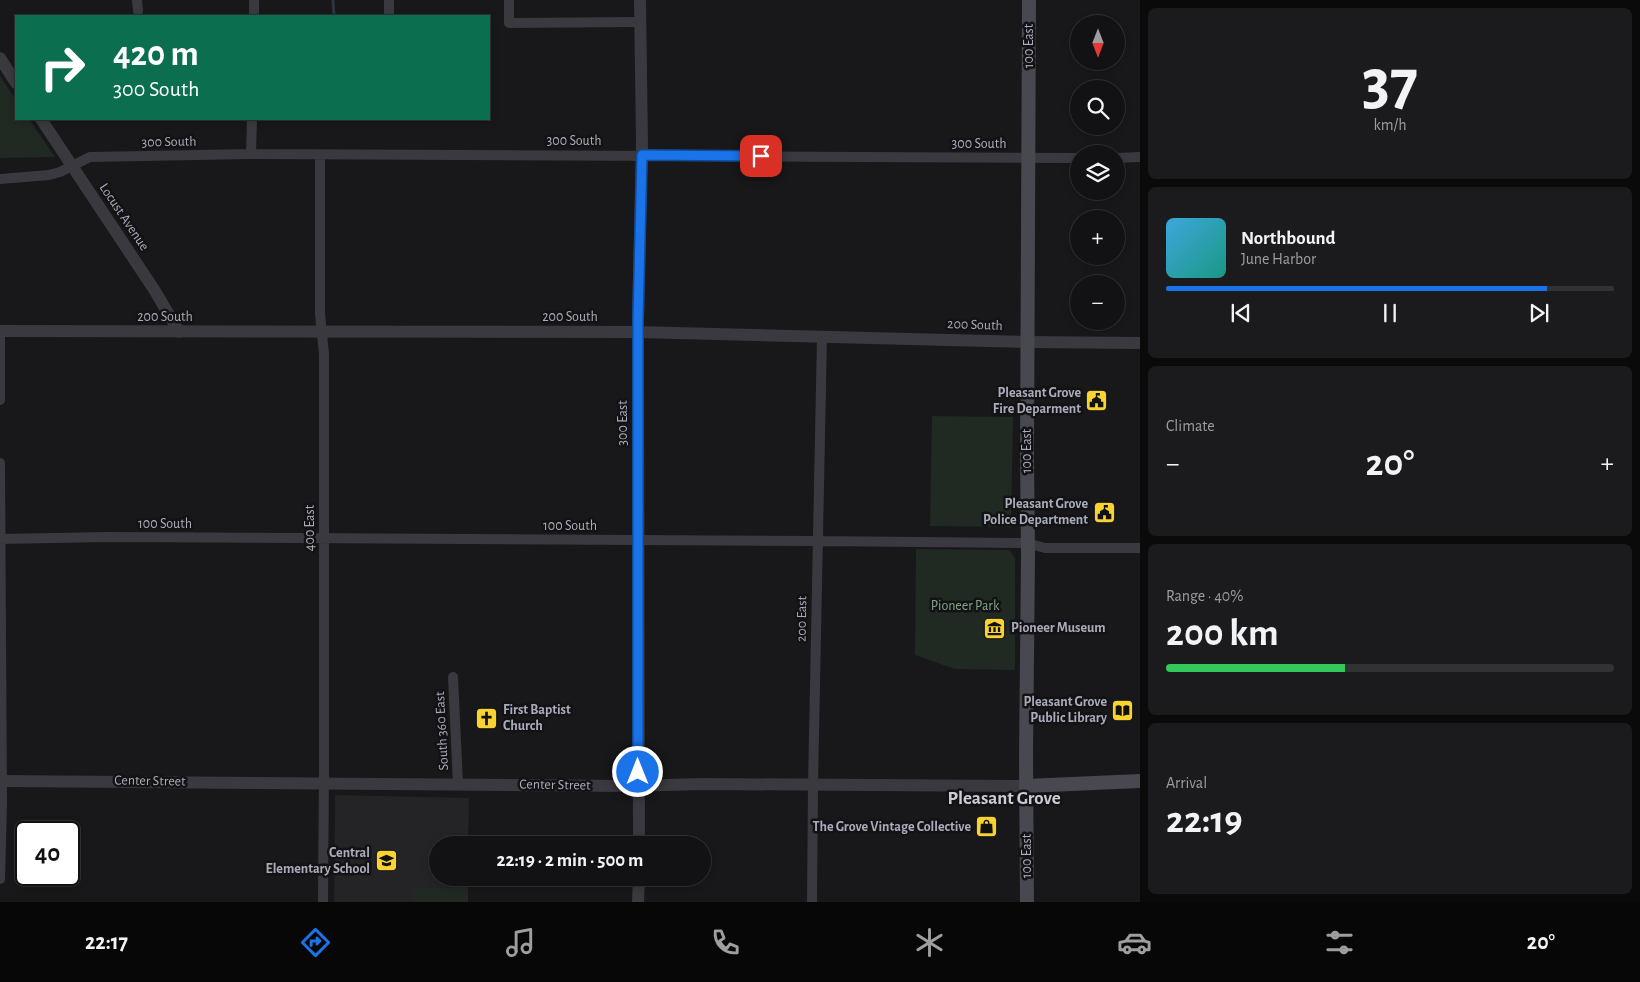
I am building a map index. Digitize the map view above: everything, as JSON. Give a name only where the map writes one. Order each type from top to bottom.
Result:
[{"type":"main road","name":"100 East","points":[[1027,902],[1029,0]]},
{"type":"main road","name":"Center Street","points":[[1026,786],[1140,781]]},
{"type":"street","points":[[254,0],[254,15]]},
{"type":"street","points":[[389,0],[389,15]]},
{"type":"street","points":[[509,0],[509,23],[640,22]]},
{"type":"street","name":"300 East","points":[[639,836],[638,332],[642,155],[640,0]]},
{"type":"street","points":[[0,58],[15,80]]},
{"type":"street","name":"Locust Avenue","points":[[42,120],[155,291],[179,332]]},
{"type":"street","points":[[251,154],[252,120]]},
{"type":"street","name":"300 South","points":[[0,179],[49,175],[90,157],[251,154],[1070,158]]},
{"type":"street","name":"400 East","points":[[320,155],[320,305],[324,354],[324,783],[322,902]]},
{"type":"street","points":[[1125,158],[1140,157]]},
{"type":"street","points":[[0,331],[0,400]]},
{"type":"street","name":"200 South","points":[[0,331],[638,332],[1027,342],[1140,342]]},
{"type":"street","name":"200 East","points":[[812,902],[822,336]]},
{"type":"street","points":[[0,463],[0,879]]},
{"type":"street","name":"100 South","points":[[0,539],[324,538],[817,541],[1028,544],[1045,548],[1140,548]]},
{"type":"street","name":"South 360 East","points":[[453,677],[458,784]]},
{"type":"street","name":"Center Street","points":[[1,780],[1026,786]]},
{"type":"street","points":[[638,886],[638,902]]},
{"type":"shaded area","name":"Central Elementary School","points":[[335,795],[469,798],[468,836],[429,836],[429,886],[468,886],[468,902],[334,902]]},
{"type":"green space","points":[[0,76],[15,98],[15,120],[30,120],[55,157],[0,158]]},
{"type":"green space","points":[[932,416],[1013,417],[1011,527],[930,526]]},
{"type":"green space","name":"Pioneer Park","points":[[916,549],[1009,550],[1015,558],[1015,670],[955,669],[915,655]]},
{"type":"green space","points":[[468,887],[468,902],[412,902],[411,888]]},
{"type":"waterway","points":[[333,0],[334,15]]},
{"type":"place","name":"Pleasant Grove Fire Deparment","points":[[1097,401]]},
{"type":"place","name":"Pleasant Grove Police Department","points":[[1104,512]]},
{"type":"place","name":"Pioneer Museum","points":[[995,628]]},
{"type":"place","name":"Pleasant Grove Public Library","points":[[1123,710]]},
{"type":"place","name":"First Baptist Church","points":[[487,718]]},
{"type":"place","name":"The Grove Vintage Collective","points":[[987,827]]},
{"type":"place","name":"Central Elementary School","points":[[386,861]]},
{"type":"district","name":"Pleasant Grove","points":[[1004,798]]},
{"type":"route","points":[[638,772],[638,319],[642,155],[761,156]]}]
